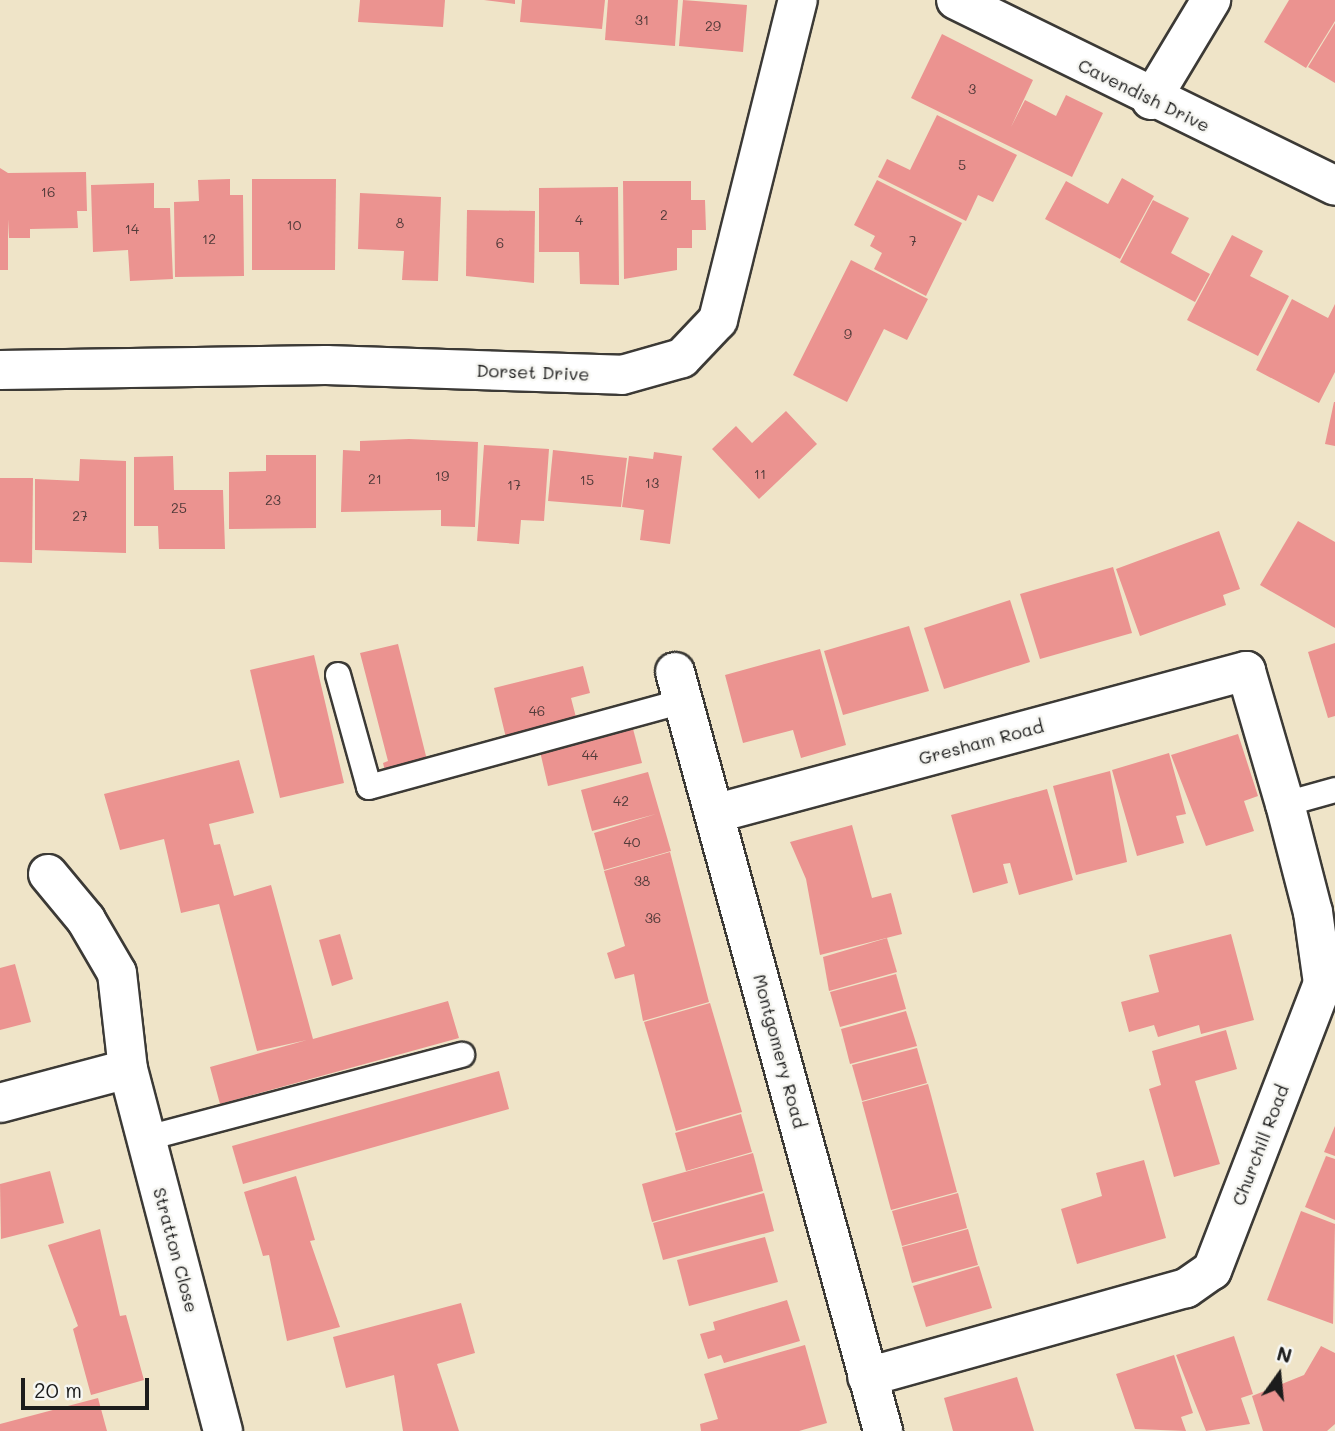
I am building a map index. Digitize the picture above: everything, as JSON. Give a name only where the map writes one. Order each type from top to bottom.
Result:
[{"type":"street","name":"Dorset Drive","points":[[0,370],[326,365],[622,375],[682,358],[718,320],[798,0]]},
{"type":"street","name":"Cavendish Drive","points":[[956,0],[1151,100],[1335,187]]},
{"type":"street","points":[[1151,100],[1211,0]]},
{"type":"street","name":"Churchill Road","points":[[867,1377],[1186,1288],[1212,1270],[1329,984],[1324,909],[1285,804],[1245,671]]},
{"type":"street","name":"Gresham Road","points":[[717,813],[1245,671]]},
{"type":"street","name":"Montgomery Road","points":[[679,686],[717,813],[883,1431]]},
{"type":"street","name":"Stratton Close","points":[[48,874],[86,920],[117,973],[128,1069],[223,1431]]},
{"type":"street","points":[[0,1103],[128,1069]]},
{"type":"lane","points":[[338,675],[369,787],[679,686]]},
{"type":"lane","points":[[1285,804],[1335,790]]},
{"type":"lane","points":[[146,1138],[461,1055]]},
{"type":"building","points":[[360,0],[445,0],[443,27],[358,22]]},
{"type":"building","points":[[484,0],[515,0],[515,4]]},
{"type":"building","points":[[522,0],[605,0],[602,29],[520,22]]},
{"type":"building","points":[[608,0],[678,0],[675,46],[605,40]]},
{"type":"building","points":[[683,0],[747,5],[743,52],[679,46]]},
{"type":"building","points":[[1289,0],[1335,0],[1335,21],[1306,68],[1264,42]]},
{"type":"building","points":[[1335,23],[1335,83],[1308,67]]},
{"type":"building","points":[[942,34],[1033,80],[1011,127],[1025,100],[1056,116],[1066,95],[1103,113],[1072,177],[911,98]]},
{"type":"building","points":[[937,115],[1017,155],[993,202],[978,195],[966,221],[878,177],[887,159],[910,170]]},
{"type":"building","points":[[0,168],[8,173],[86,172],[87,211],[77,211],[78,228],[30,229],[30,238],[9,238],[8,219],[8,270],[0,270]]},
{"type":"building","points":[[1122,178],[1154,196],[1120,259],[1045,219],[1066,181],[1108,204]]},
{"type":"building","points":[[230,179],[230,195],[243,195],[244,276],[175,277],[174,202],[199,201],[198,180]]},
{"type":"building","points":[[252,179],[336,179],[335,270],[252,270]]},
{"type":"building","points":[[877,180],[962,223],[926,296],[874,269],[882,253],[870,246],[875,236],[854,225]]},
{"type":"building","points":[[623,181],[691,181],[691,200],[705,200],[706,230],[692,230],[692,248],[677,248],[677,270],[624,279]]},
{"type":"building","points":[[154,183],[154,208],[170,208],[173,279],[130,281],[128,250],[93,252],[91,185]]},
{"type":"building","points":[[618,187],[619,285],[580,284],[579,252],[539,252],[539,188]]},
{"type":"building","points":[[360,193],[441,197],[438,281],[402,280],[404,251],[358,249]]},
{"type":"building","points":[[1153,200],[1189,218],[1171,253],[1210,274],[1195,302],[1120,262]]},
{"type":"building","points":[[467,210],[535,211],[534,283],[466,276]]},
{"type":"building","points":[[1232,235],[1263,251],[1250,276],[1289,296],[1258,356],[1187,320]]},
{"type":"building","points":[[851,260],[928,299],[907,340],[884,329],[847,402],[793,375]]},
{"type":"building","points":[[1292,299],[1328,318],[1335,304],[1335,372],[1319,403],[1256,370]]},
{"type":"building","points":[[1335,402],[1335,446],[1325,444]]},
{"type":"building","points":[[786,411],[817,444],[759,499],[712,449],[736,426],[752,443]]},
{"type":"building","points":[[409,439],[478,442],[475,527],[441,526],[441,510],[341,512],[343,450],[360,451],[360,441]]},
{"type":"building","points":[[484,445],[549,449],[544,521],[521,520],[519,544],[477,541]]},
{"type":"building","points":[[553,450],[627,458],[621,507],[548,501]]},
{"type":"building","points":[[654,452],[682,456],[670,544],[640,540],[644,510],[622,507],[629,456],[653,459]]},
{"type":"building","points":[[266,455],[316,455],[316,528],[229,529],[229,472],[266,471]]},
{"type":"building","points":[[173,456],[174,490],[223,490],[225,549],[159,549],[158,526],[134,526],[134,457]]},
{"type":"building","points":[[80,459],[126,461],[126,553],[35,550],[35,479],[79,481]]},
{"type":"building","points":[[0,478],[33,478],[32,563],[0,562]]},
{"type":"building","points":[[1298,521],[1335,542],[1335,628],[1260,585]]},
{"type":"building","points":[[1219,531],[1240,589],[1223,595],[1226,605],[1140,636],[1116,569]]},
{"type":"building","points":[[1113,567],[1132,633],[1040,659],[1020,594]]},
{"type":"building","points":[[1010,600],[1030,662],[944,689],[924,628]]},
{"type":"building","points":[[909,626],[929,691],[843,715],[824,651]]},
{"type":"building","points":[[1335,643],[1335,716],[1328,718],[1308,652]]},
{"type":"building","points":[[398,644],[428,764],[386,775],[383,763],[388,761],[360,653]]},
{"type":"building","points":[[820,649],[846,745],[801,758],[793,730],[743,743],[725,675]]},
{"type":"building","points":[[314,655],[344,783],[280,798],[250,670]]},
{"type":"building","points":[[583,666],[590,693],[571,698],[578,725],[507,742],[494,688]]},
{"type":"building","points":[[632,725],[642,763],[548,786],[539,747]]},
{"type":"building","points":[[1238,734],[1258,796],[1244,801],[1254,831],[1206,846],[1171,755]]},
{"type":"building","points":[[1169,753],[1186,814],[1176,816],[1184,843],[1137,856],[1112,770]]},
{"type":"building","points":[[239,760],[254,813],[209,824],[214,845],[220,844],[234,896],[271,885],[313,1039],[448,1001],[459,1038],[220,1104],[210,1067],[307,1040],[257,1051],[219,904],[181,913],[164,839],[120,850],[104,794]]},
{"type":"building","points":[[1110,771],[1127,862],[1076,875],[1053,786]]},
{"type":"building","points":[[648,772],[671,851],[604,870],[594,833],[656,814],[592,831],[581,790]]},
{"type":"building","points":[[1047,789],[1073,880],[1019,895],[1010,863],[1003,864],[1008,883],[973,893],[951,815]]},
{"type":"building","points":[[852,825],[872,898],[891,893],[902,934],[820,955],[806,879],[790,842]]},
{"type":"building","points":[[670,852],[709,1002],[643,1021],[634,974],[615,979],[607,953],[625,946],[604,871]]},
{"type":"building","points":[[340,934],[353,979],[332,986],[319,940]]},
{"type":"building","points":[[1231,934],[1254,1020],[1201,1034],[1199,1025],[1158,1037],[1154,1025],[1129,1032],[1121,1002],[1159,992],[1149,955]]},
{"type":"building","points":[[887,938],[897,972],[829,991],[823,957]]},
{"type":"building","points":[[15,964],[31,1022],[0,1030],[0,968]]},
{"type":"building","points":[[896,974],[906,1009],[840,1027],[830,992]]},
{"type":"building","points":[[710,1003],[742,1112],[676,1131],[644,1022]]},
{"type":"building","points":[[906,1011],[917,1046],[850,1064],[841,1029]]},
{"type":"building","points":[[1226,1030],[1237,1069],[1195,1081],[1220,1164],[1174,1177],[1149,1089],[1161,1085],[1152,1051]]},
{"type":"building","points":[[917,1048],[927,1083],[862,1101],[852,1065]]},
{"type":"building","points":[[499,1071],[509,1109],[243,1184],[232,1146]]},
{"type":"building","points":[[928,1084],[957,1192],[891,1210],[862,1102]]},
{"type":"building","points":[[741,1114],[752,1152],[686,1171],[675,1133]]},
{"type":"building","points":[[1335,1126],[1335,1156],[1324,1152]]},
{"type":"building","points":[[753,1153],[763,1191],[652,1222],[642,1184]]},
{"type":"building","points":[[1326,1156],[1335,1159],[1335,1220],[1305,1207]]},
{"type":"building","points":[[1144,1160],[1166,1238],[1077,1264],[1061,1209],[1102,1196],[1096,1173]]},
{"type":"building","points":[[50,1171],[64,1223],[1,1239],[0,1184]]},
{"type":"building","points":[[296,1176],[315,1240],[310,1241],[340,1327],[287,1341],[269,1255],[263,1256],[244,1192]]},
{"type":"building","points":[[764,1193],[774,1231],[663,1260],[653,1223]]},
{"type":"building","points":[[958,1193],[967,1228],[902,1246],[892,1211]]},
{"type":"building","points":[[1301,1211],[1335,1224],[1333,1324],[1267,1300]]},
{"type":"building","points":[[100,1229],[120,1316],[126,1315],[144,1380],[91,1395],[73,1329],[78,1326],[48,1245]]},
{"type":"building","points":[[968,1229],[978,1265],[912,1283],[902,1247]]},
{"type":"building","points":[[765,1237],[778,1282],[689,1306],[677,1260]]},
{"type":"building","points":[[979,1266],[992,1308],[926,1327],[913,1286]]},
{"type":"building","points":[[787,1300],[800,1341],[724,1363],[721,1355],[708,1359],[700,1334],[715,1330],[713,1322]]},
{"type":"building","points":[[461,1303],[475,1353],[437,1364],[459,1431],[403,1431],[394,1375],[346,1388],[333,1337]]},
{"type":"building","points":[[1234,1336],[1253,1394],[1241,1398],[1250,1424],[1206,1431],[1176,1355]]},
{"type":"building","points":[[805,1345],[827,1423],[799,1431],[701,1431],[700,1424],[718,1419],[704,1374]]},
{"type":"building","points":[[1321,1346],[1335,1353],[1335,1424],[1327,1431],[1263,1431],[1252,1396],[1304,1375]]},
{"type":"building","points":[[1174,1355],[1193,1413],[1181,1417],[1186,1431],[1135,1429],[1116,1374]]},
{"type":"building","points":[[1017,1377],[1034,1431],[953,1431],[944,1398]]},
{"type":"building","points":[[98,1398],[107,1431],[0,1431],[0,1424]]}]
